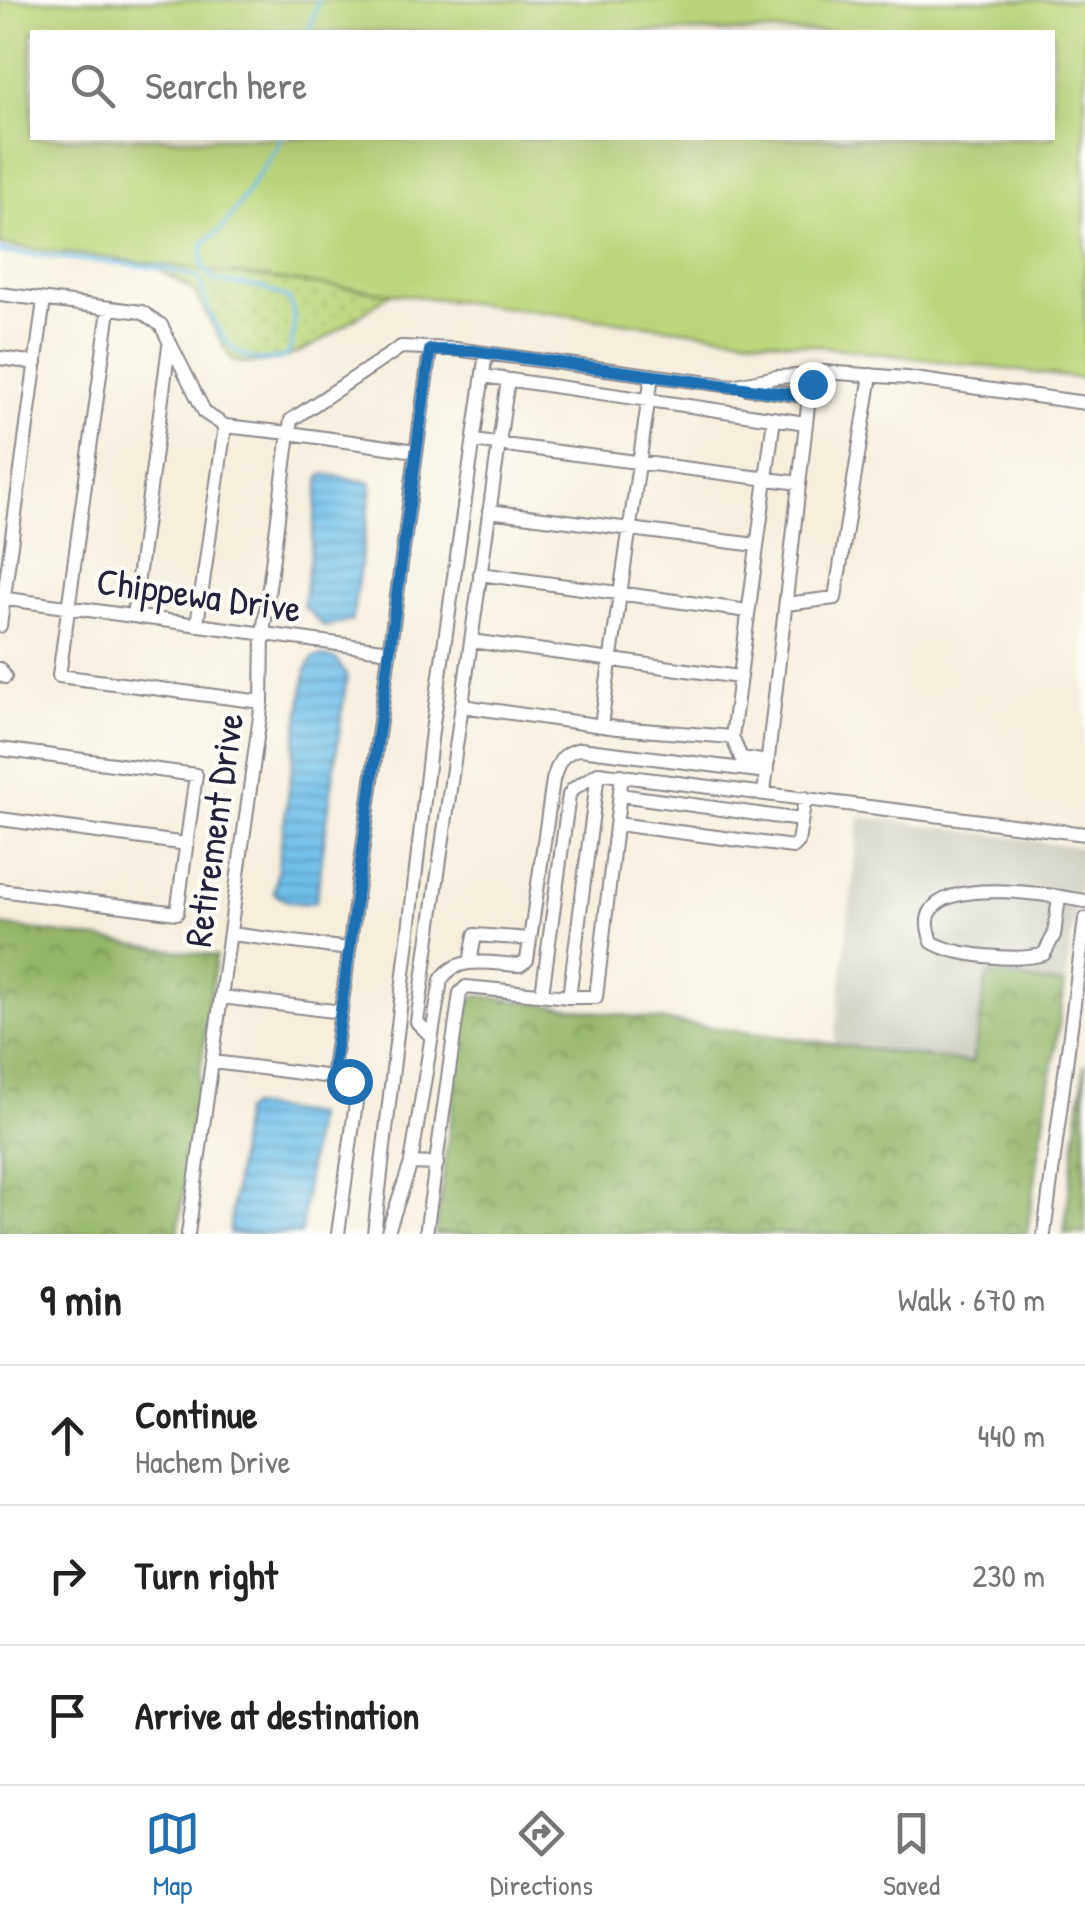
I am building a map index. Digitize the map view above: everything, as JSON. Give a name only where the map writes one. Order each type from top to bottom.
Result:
[{"type":"street","points":[[0,294],[142,312],[162,325],[205,413],[224,426],[416,451]]},
{"type":"street","points":[[0,626],[44,300]]},
{"type":"street","points":[[109,309],[60,676],[262,702]]},
{"type":"street","points":[[133,616],[169,343]]},
{"type":"street","points":[[289,433],[290,420],[401,347],[455,349],[809,397]]},
{"type":"street","points":[[332,1077],[430,350]]},
{"type":"street","points":[[374,1234],[432,731],[486,353]]},
{"type":"street","points":[[0,358],[36,363]]},
{"type":"street","points":[[732,386],[824,372],[907,378],[1085,403]]},
{"type":"street","points":[[764,793],[809,397],[817,375]]},
{"type":"street","points":[[483,376],[806,423]]},
{"type":"street","points":[[602,725],[652,376]]},
{"type":"street","points":[[786,604],[835,598],[871,376]]},
{"type":"street","points":[[431,1036],[417,1022],[508,380]]},
{"type":"street","points":[[479,406],[504,408]]},
{"type":"street","points":[[767,767],[741,758],[732,738],[774,418]]},
{"type":"street","points":[[197,625],[224,426]]},
{"type":"street","name":"Retirement Drive","points":[[188,1234],[262,702],[263,634],[289,433]]},
{"type":"street","points":[[474,441],[799,483]]},
{"type":"street","points":[[489,511],[756,545]]},
{"type":"street","points":[[480,574],[748,610]]},
{"type":"street","name":"Chippewa Drive","points":[[2,598],[390,651]]},
{"type":"street","points":[[471,641],[739,678]]},
{"type":"street","points":[[462,706],[732,738]]},
{"type":"street","points":[[0,749],[196,775],[177,913],[0,890]]},
{"type":"street","points":[[387,1234],[411,1163],[441,980],[457,964],[520,966],[526,960],[558,763],[568,752],[580,750],[767,767]]},
{"type":"street","points":[[570,996],[598,773]]},
{"type":"street","points":[[542,994],[569,795],[572,788],[598,773],[1085,834]]},
{"type":"street","points":[[426,1234],[460,993],[466,987],[596,998],[622,775]]},
{"type":"street","points":[[620,795],[801,820]]},
{"type":"street","points":[[616,824],[793,847],[797,846],[804,798]]},
{"type":"street","points":[[0,820],[187,844]]},
{"type":"street","points":[[1059,897],[1054,935],[1044,954],[1034,957],[945,950],[932,942],[927,927],[930,912],[943,900],[994,889],[1059,897],[1085,901]]},
{"type":"street","points":[[1044,1234],[1085,919]]},
{"type":"street","points":[[230,934],[350,950]]},
{"type":"street","points":[[470,963],[475,935],[530,940]]},
{"type":"street","points":[[222,997],[341,1012]]},
{"type":"street","points":[[213,1062],[332,1077],[354,1085],[357,1095],[338,1234]]},
{"type":"street","points":[[411,1163],[437,1164]]},
{"type":"shaded area","points":[[860,816],[1085,848],[1065,985],[988,974],[973,1064],[834,1046]]},
{"type":"green space","points":[[0,0],[1085,0],[1085,379],[0,245]]},
{"type":"green space","points":[[149,263],[392,293],[296,354],[254,363],[232,361],[193,290]]},
{"type":"green space","points":[[0,925],[216,956],[178,1234],[0,1234]]},
{"type":"green space","points":[[988,974],[1065,985],[1027,1234],[435,1234],[466,1005],[476,995],[972,1063]]},
{"type":"green space","points":[[1085,1063],[1085,1234],[1064,1234]]},
{"type":"water","points":[[325,474],[369,482],[372,486],[352,621],[324,627],[303,606],[320,477]]},
{"type":"water","points":[[313,658],[336,659],[347,676],[316,901],[300,903],[274,893],[306,670]]},
{"type":"water","points":[[250,1106],[315,1115],[301,1234],[229,1234],[243,1112]]},
{"type":"waterway","points":[[310,30],[318,0]]},
{"type":"waterway","points":[[0,251],[163,268],[200,278],[217,328],[239,353],[270,360],[289,354],[294,326],[289,299],[263,288],[213,280],[202,265],[203,244],[224,227],[279,140]]},
{"type":"route","points":[[349,1081],[332,1077],[430,350],[472,351],[809,397],[812,384]]}]
